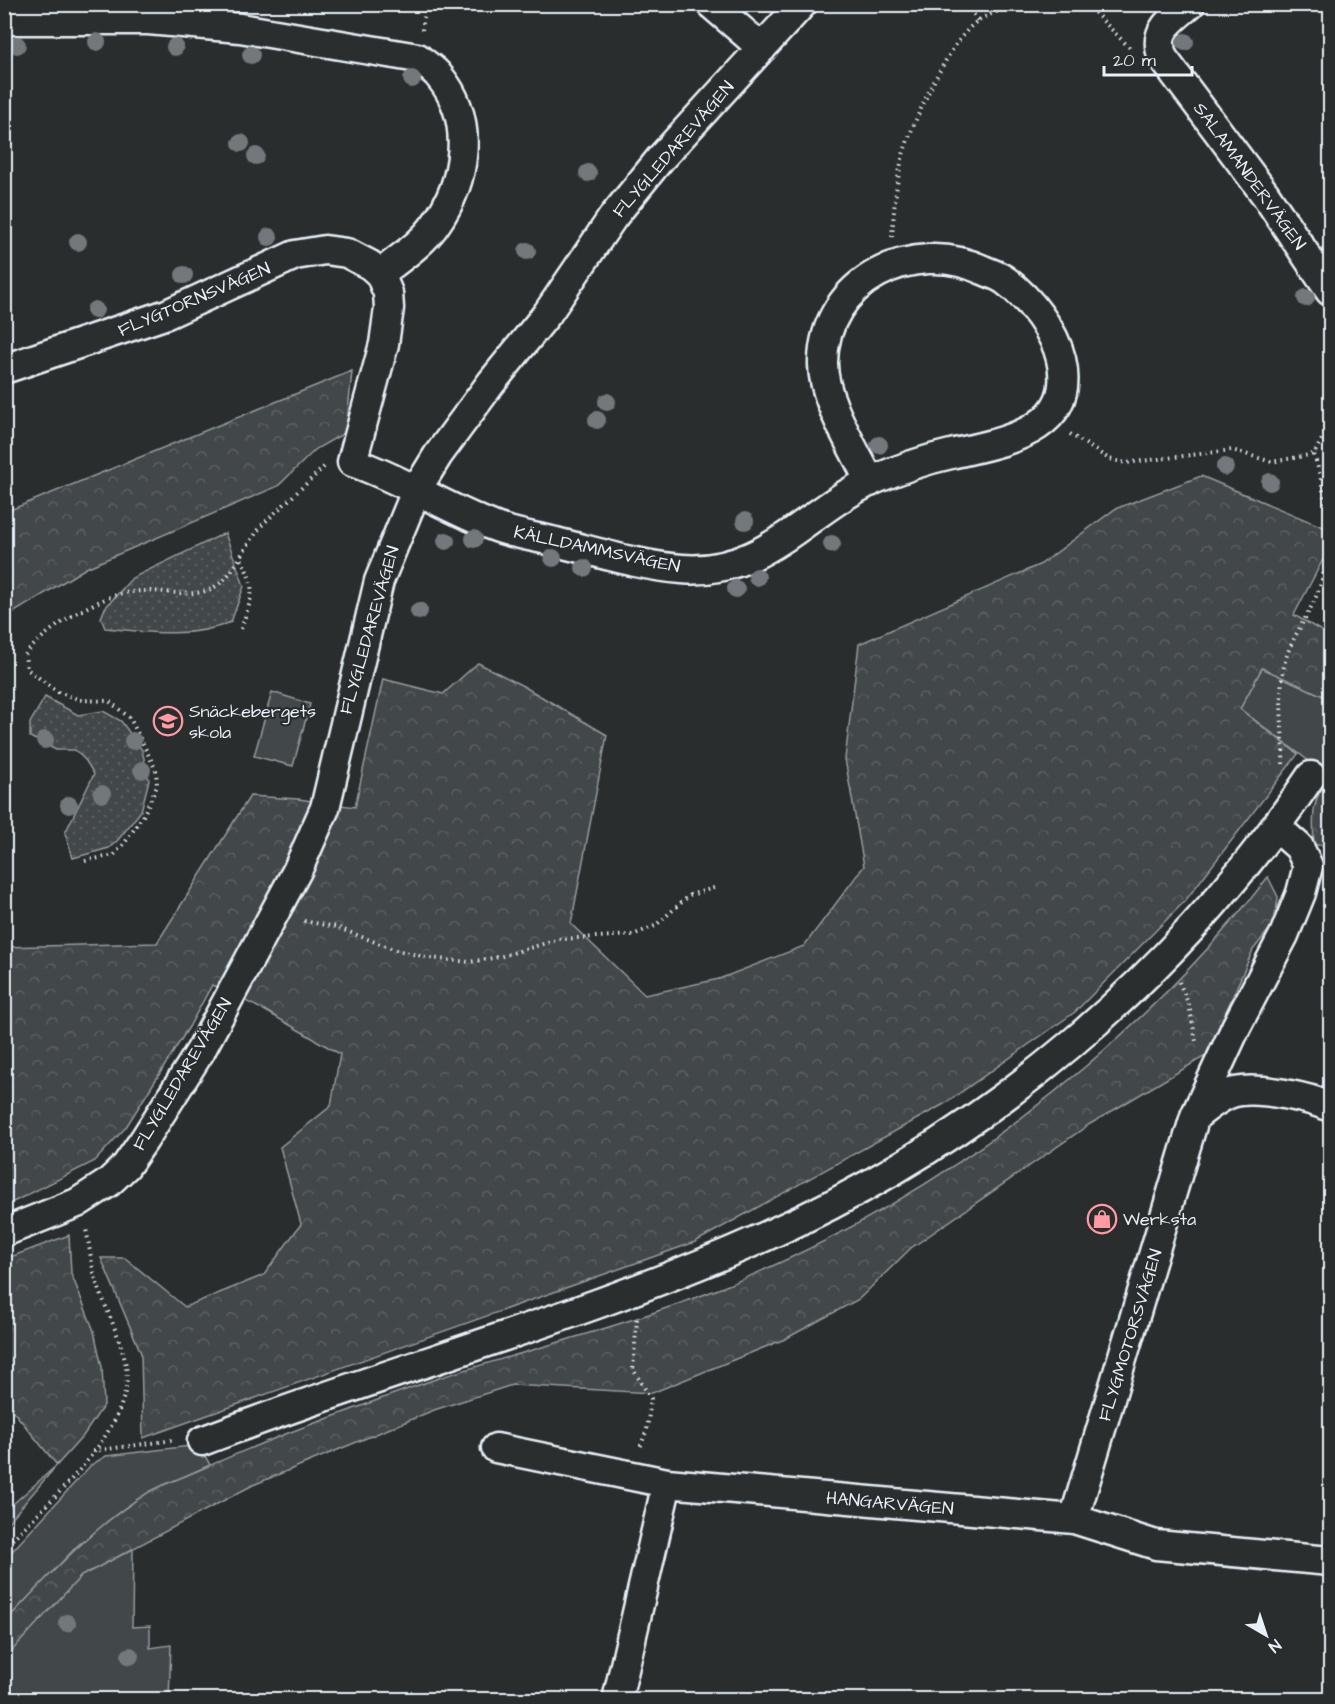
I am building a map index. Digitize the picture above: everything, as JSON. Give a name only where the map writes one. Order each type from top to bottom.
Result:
[{"type":"street","points":[[711,4],[762,48]]},
{"type":"street","name":"FLYGLEDAREVÄGEN","points":[[4,1232],[77,1203],[108,1183],[126,1166],[144,1140],[201,1050],[298,869],[325,808],[379,581],[417,489],[438,455],[547,314],[613,217],[660,159],[802,4]]},
{"type":"street","points":[[1158,45],[1166,25],[1190,4]]},
{"type":"street","points":[[4,20],[148,20],[217,26],[380,50],[418,58],[439,75],[453,101],[464,136],[462,167],[452,198],[434,227],[380,274],[388,293],[389,308],[385,335],[361,439],[352,462],[386,474],[417,489]]},
{"type":"street","name":"SALAMANDERVÄGEN","points":[[1158,45],[1163,58],[1259,185],[1330,291]]},
{"type":"street","name":"FLYGTORNSVÄGEN","points":[[4,369],[167,314],[295,255],[325,250],[347,252],[370,265],[380,274]]},
{"type":"street","points":[[870,482],[828,391],[824,356],[833,320],[850,293],[877,272],[890,266],[930,256],[968,263],[1005,280],[1039,316],[1058,346],[1065,375],[1060,396],[1048,418]]},
{"type":"street","name":"KÄLLDAMMSVÄGEN","points":[[417,489],[495,527],[683,569],[728,567],[754,557],[870,482],[948,454],[1002,444],[1033,429],[1048,418]]},
{"type":"street","points":[[202,1441],[642,1286],[768,1236],[906,1163],[1020,1085],[1074,1043],[1167,955],[1194,927],[1293,803],[1311,776]]},
{"type":"street","name":"FLYGMOTORSVÄGEN","points":[[1074,1519],[1195,1116],[1284,935],[1301,893],[1308,866],[1299,847],[1275,826]]},
{"type":"street","points":[[1195,1116],[1221,1098],[1235,1092],[1273,1093],[1330,1107]]},
{"type":"street","name":"HANGARVÄGEN","points":[[496,1448],[667,1483],[1074,1519],[1156,1545],[1330,1561]]},
{"type":"street","points":[[617,1700],[667,1483]]},
{"type":"path","points":[[967,4],[978,21]]},
{"type":"path","points":[[890,266],[895,191],[904,153],[927,96],[949,56],[978,21],[1012,4]]},
{"type":"path","points":[[1086,4],[1131,50],[1139,51],[1158,45]]},
{"type":"path","points":[[1048,418],[1109,459],[1126,463],[1232,450],[1272,462],[1314,454]]},
{"type":"path","points":[[1293,803],[1283,781],[1284,722],[1281,688],[1287,655],[1318,590],[1323,573],[1328,520],[1322,480],[1314,454],[1330,424]]},
{"type":"path","points":[[85,861],[114,855],[124,844],[143,816],[157,786],[156,770],[130,718],[109,701],[80,700],[58,692],[27,669],[25,656],[36,641],[57,626],[106,599],[130,592],[195,595],[216,588],[231,573],[261,526],[310,479]]},
{"type":"path","points":[[240,557],[248,573],[253,594],[241,629]]},
{"type":"path","points":[[298,920],[336,927],[396,950],[430,958],[469,962],[499,957],[560,939],[633,934],[655,926],[690,895],[717,887]]},
{"type":"path","points":[[1167,955],[1189,1005],[1198,1049]]},
{"type":"path","points":[[4,1548],[93,1451],[117,1416],[126,1391],[126,1366],[97,1283],[77,1203]]},
{"type":"path","points":[[630,1475],[647,1429],[651,1399],[633,1369],[633,1340],[642,1286]]},
{"type":"path","points":[[93,1451],[171,1440],[202,1441]]},
{"type":"green space","points":[[352,371],[346,432],[316,449],[278,486],[86,568],[5,618],[5,512]]},
{"type":"green space","points":[[1201,476],[1330,530],[1330,546],[1294,615],[1330,636],[1330,699],[1262,668],[1240,709],[1298,754],[1185,901],[1075,1012],[944,1104],[695,1242],[143,1438],[141,1353],[101,1258],[125,1258],[185,1307],[264,1275],[301,1224],[280,1147],[331,1106],[340,1054],[264,1010],[212,985],[189,1027],[126,1127],[95,1161],[5,1206],[4,947],[157,943],[250,796],[298,799],[355,807],[383,679],[443,694],[478,663],[523,686],[607,735],[571,924],[645,995],[719,979],[804,946],[864,866],[845,759],[859,644],[1041,564],[1115,509]]},
{"type":"green space","points":[[225,533],[244,586],[231,622],[201,631],[169,633],[105,628],[101,618],[105,608],[132,578]]},
{"type":"green space","points":[[1262,668],[1330,699],[1330,777],[1240,709]]},
{"type":"green space","points":[[272,692],[310,704],[293,766],[254,756]]},
{"type":"green space","points":[[45,697],[78,715],[103,711],[121,721],[142,750],[149,780],[141,811],[109,848],[73,858],[65,833],[94,774],[75,750],[56,750],[30,737],[30,723]]},
{"type":"green space","points":[[1330,780],[1330,845],[1314,845],[1314,810],[1319,794]]},
{"type":"green space","points":[[1268,877],[1278,897],[1275,922],[1253,950],[1207,1055],[1090,1124],[911,1248],[859,1299],[785,1339],[652,1393],[512,1385],[434,1410],[253,1485],[81,1576],[5,1658],[4,1623],[90,1536],[149,1492],[270,1440],[410,1388],[618,1324],[721,1288],[799,1254],[875,1214],[949,1168],[1021,1118],[1089,1064],[1153,1005],[1213,943]]},
{"type":"green space","points":[[69,1235],[71,1273],[94,1331],[102,1367],[104,1405],[83,1436],[57,1465],[5,1401],[5,1259]]},
{"type":"green space","points":[[199,1445],[210,1465],[150,1492],[78,1545],[5,1623],[4,1560],[91,1465],[106,1456]]},
{"type":"green space","points":[[57,1465],[5,1526],[5,1511]]},
{"type":"green space","points":[[133,1549],[132,1627],[150,1626],[150,1648],[171,1645],[169,1699],[5,1699],[4,1658],[81,1576]]},
{"type":"place","name":"Snäckebergets skola","points":[[168,721]]},
{"type":"place","name":"Werksta","points":[[1102,1219]]}]
